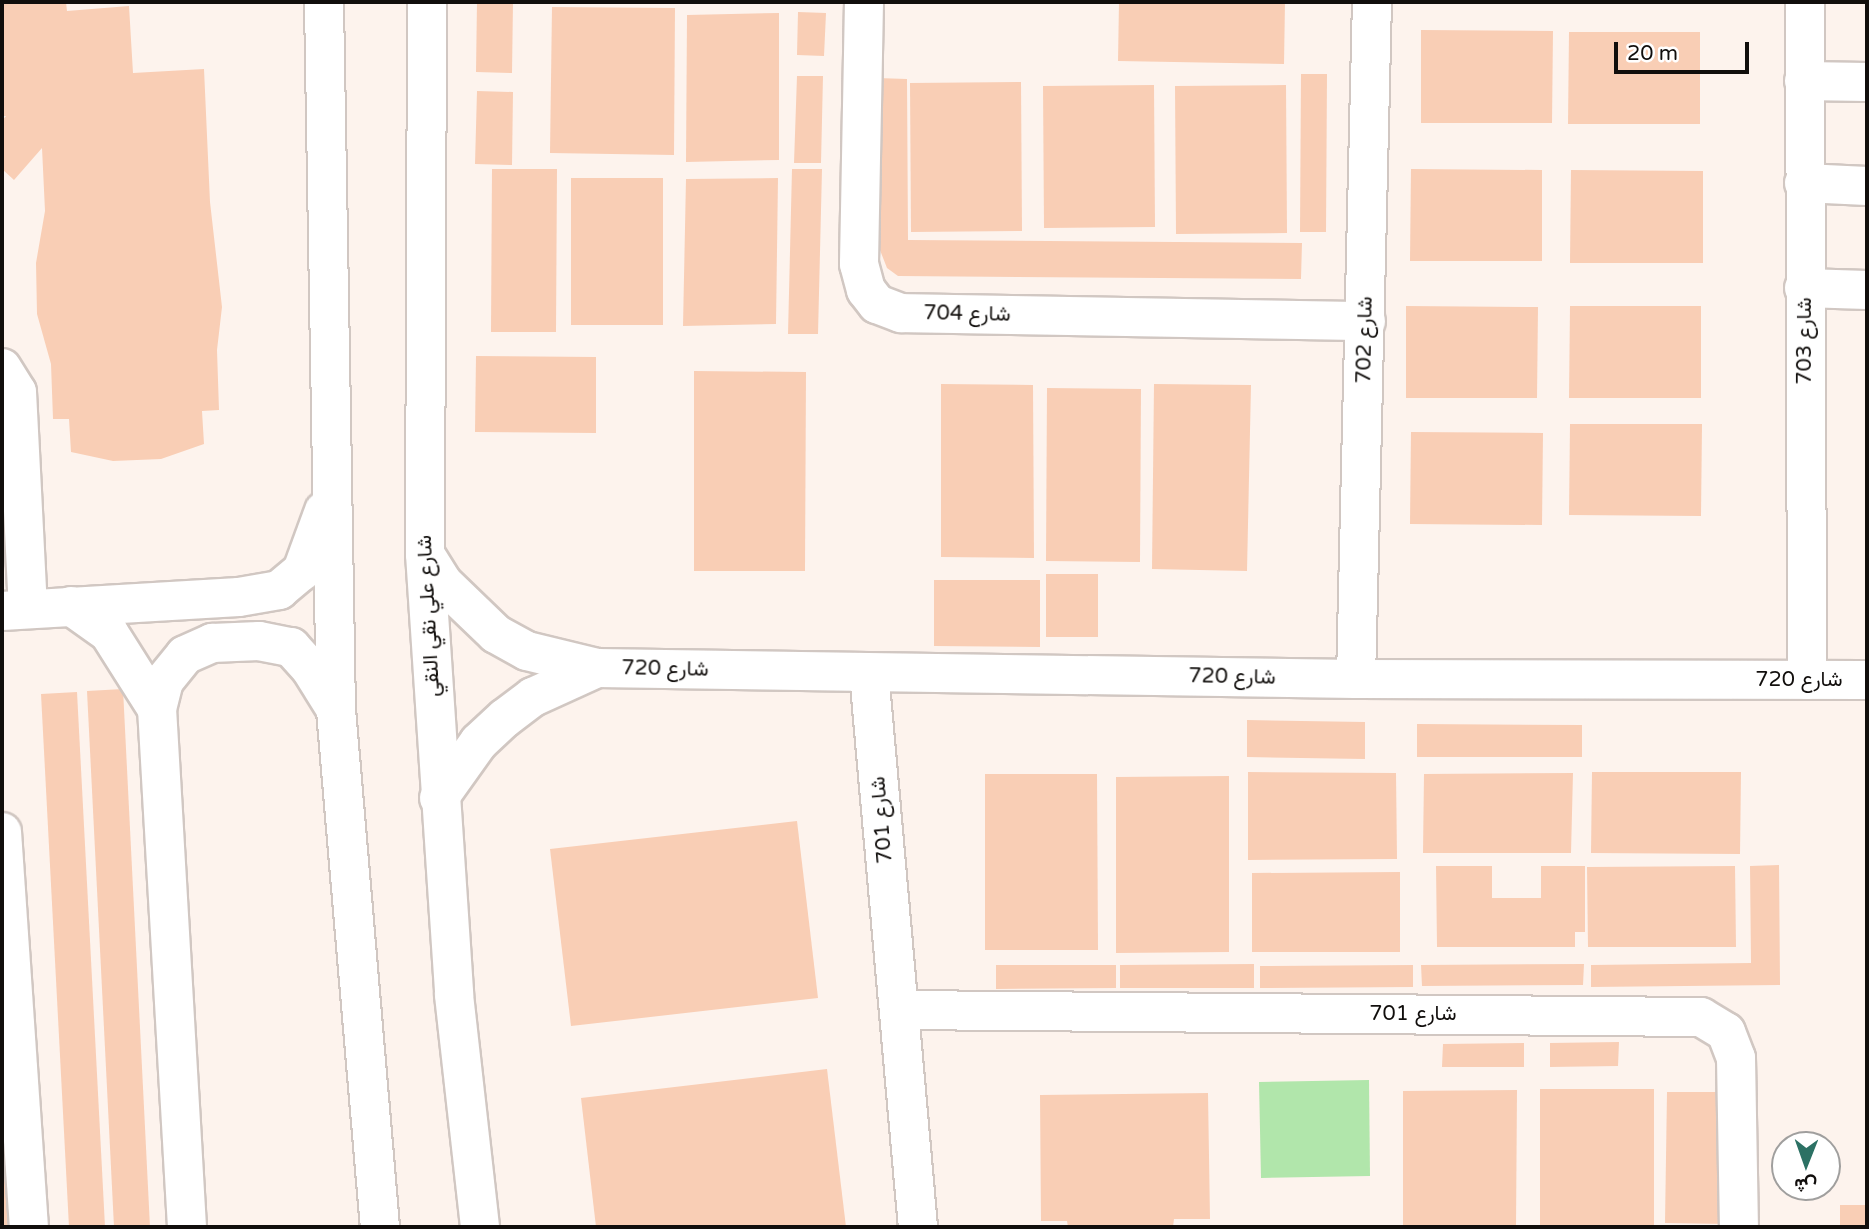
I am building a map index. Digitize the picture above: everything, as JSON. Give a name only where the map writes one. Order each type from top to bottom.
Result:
[{"type":"street","points":[[324,2],[336,710],[356,985],[380,1227]]},
{"type":"street","name":"شارع علي نقي النقي","points":[[427,2],[425,554],[439,798],[480,1227]]},
{"type":"street","name":"شارع 704","points":[[864,2],[859,264],[866,290],[877,304],[901,313],[1366,321]]},
{"type":"street","name":"شارع 702","points":[[1356,679],[1372,2]]},
{"type":"street","name":"شارع 703","points":[[1805,2],[1807,680]]},
{"type":"street","points":[[1804,81],[1867,82]]},
{"type":"street","points":[[1804,183],[1867,186]]},
{"type":"street","points":[[1804,288],[1867,290]]},
{"type":"street","points":[[2,368],[17,392],[15,610],[239,597],[279,590],[302,571],[332,490]]},
{"type":"street","name":"شارع 720","points":[[425,554],[444,584],[496,634],[527,651],[597,668],[1356,679],[1867,680]]},
{"type":"street","points":[[71,606],[108,633],[157,709]]},
{"type":"street","points":[[187,1227],[157,709],[164,681],[185,655],[212,643],[260,641],[290,647],[310,668],[336,710]]},
{"type":"street","name":"شارع 720","points":[[439,798],[472,751],[505,718],[533,697],[597,668]]},
{"type":"street","name":"شارع 701","points":[[869,673],[919,1227]]},
{"type":"street","points":[[2,832],[29,1227]]},
{"type":"street","name":"شارع 701","points":[[899,1010],[1701,1017],[1726,1032],[1736,1058],[1739,1227]]},
{"type":"green space","points":[[1369,1080],[1370,1176],[1261,1178],[1259,1082]]},
{"type":"building","points":[[2,2],[66,2],[67,11],[129,6],[133,73],[204,69],[210,202],[222,307],[217,350],[219,410],[202,411],[204,444],[161,459],[113,461],[71,452],[69,419],[53,419],[51,364],[37,314],[36,263],[45,211],[42,148],[14,180],[2,169],[2,121],[6,116],[2,116]]},
{"type":"building","points":[[477,2],[513,2],[512,73],[476,72]]},
{"type":"building","points":[[1119,2],[1285,2],[1284,64],[1118,61]]},
{"type":"building","points":[[552,7],[675,8],[674,155],[550,153]]},
{"type":"building","points":[[798,12],[826,13],[824,56],[797,55]]},
{"type":"building","points":[[779,13],[779,160],[686,162],[687,15]]},
{"type":"building","points":[[1421,30],[1553,31],[1552,123],[1421,123]]},
{"type":"building","points":[[1569,32],[1700,32],[1700,124],[1568,124]]},
{"type":"building","points":[[1301,74],[1327,74],[1326,232],[1300,232]]},
{"type":"building","points":[[797,76],[823,76],[821,163],[794,163]]},
{"type":"building","points":[[877,78],[907,79],[908,240],[1302,243],[1301,279],[898,276],[887,268],[878,245]]},
{"type":"building","points":[[1021,82],[1022,231],[911,232],[910,83]]},
{"type":"building","points":[[1154,85],[1155,227],[1044,228],[1043,86]]},
{"type":"building","points":[[1286,85],[1287,233],[1176,234],[1175,86]]},
{"type":"building","points":[[477,91],[513,92],[512,165],[475,164]]},
{"type":"building","points":[[492,169],[557,169],[556,332],[491,332]]},
{"type":"building","points":[[792,169],[822,169],[818,334],[788,334]]},
{"type":"building","points":[[1411,169],[1542,170],[1542,261],[1410,261]]},
{"type":"building","points":[[1571,170],[1703,171],[1703,263],[1570,263]]},
{"type":"building","points":[[571,178],[663,178],[663,325],[571,325]]},
{"type":"building","points":[[778,178],[776,324],[683,326],[686,179]]},
{"type":"building","points":[[1406,306],[1538,307],[1537,398],[1406,398]]},
{"type":"building","points":[[1570,306],[1701,306],[1701,398],[1569,398]]},
{"type":"building","points":[[476,356],[596,357],[596,433],[475,432]]},
{"type":"building","points":[[694,371],[806,372],[805,571],[694,571]]},
{"type":"building","points":[[941,384],[1033,385],[1034,558],[941,557]]},
{"type":"building","points":[[1154,384],[1251,385],[1247,571],[1152,569]]},
{"type":"building","points":[[1047,388],[1141,389],[1140,562],[1046,561]]},
{"type":"building","points":[[1570,424],[1702,424],[1701,516],[1569,515]]},
{"type":"building","points":[[1411,432],[1543,433],[1542,525],[1410,524]]},
{"type":"building","points":[[1046,574],[1098,574],[1098,637],[1046,637]]},
{"type":"building","points":[[934,580],[1040,580],[1040,647],[934,646]]},
{"type":"building","points":[[123,689],[150,1227],[114,1227],[87,691]]},
{"type":"building","points":[[77,692],[105,1227],[69,1227],[41,694]]},
{"type":"building","points":[[1247,720],[1365,722],[1365,759],[1247,757]]},
{"type":"building","points":[[1417,724],[1582,725],[1582,757],[1417,757]]},
{"type":"building","points":[[1248,772],[1396,773],[1397,859],[1248,860]]},
{"type":"building","points":[[1592,772],[1741,772],[1740,854],[1591,853]]},
{"type":"building","points":[[1573,773],[1571,853],[1423,853],[1424,774]]},
{"type":"building","points":[[985,774],[1097,774],[1098,950],[985,950]]},
{"type":"building","points":[[1229,776],[1229,952],[1116,953],[1116,777]]},
{"type":"building","points":[[797,821],[818,998],[571,1026],[550,849]]},
{"type":"building","points":[[1779,865],[1780,985],[1591,987],[1591,965],[1751,963],[1750,866]]},
{"type":"building","points":[[1436,866],[1492,866],[1492,898],[1541,898],[1541,866],[1585,866],[1585,932],[1575,932],[1575,947],[1437,947]]},
{"type":"building","points":[[1735,866],[1736,947],[1588,947],[1587,867]]},
{"type":"building","points":[[1400,872],[1400,952],[1252,952],[1252,873]]},
{"type":"building","points":[[1254,964],[1254,988],[1120,988],[1120,965]]},
{"type":"building","points":[[1584,964],[1583,985],[1422,986],[1421,965]]},
{"type":"building","points":[[996,965],[1116,965],[1116,988],[996,989]]},
{"type":"building","points":[[1413,965],[1413,987],[1260,988],[1260,966]]},
{"type":"building","points":[[2,971],[17,1227],[2,1227]]},
{"type":"building","points":[[1619,1042],[1618,1066],[1550,1067],[1550,1043]]},
{"type":"building","points":[[1524,1043],[1524,1067],[1442,1067],[1443,1044]]},
{"type":"building","points":[[827,1069],[846,1227],[596,1227],[581,1098]]},
{"type":"building","points":[[1540,1089],[1654,1089],[1654,1227],[1540,1227]]},
{"type":"building","points":[[1517,1090],[1516,1227],[1403,1227],[1403,1091]]},
{"type":"building","points":[[1667,1092],[1727,1092],[1726,1224],[1665,1223]]},
{"type":"building","points":[[1208,1093],[1210,1219],[1174,1219],[1173,1227],[1068,1227],[1067,1221],[1041,1221],[1040,1095]]},
{"type":"building","points":[[1840,1205],[1867,1205],[1867,1227],[1840,1227]]}]
